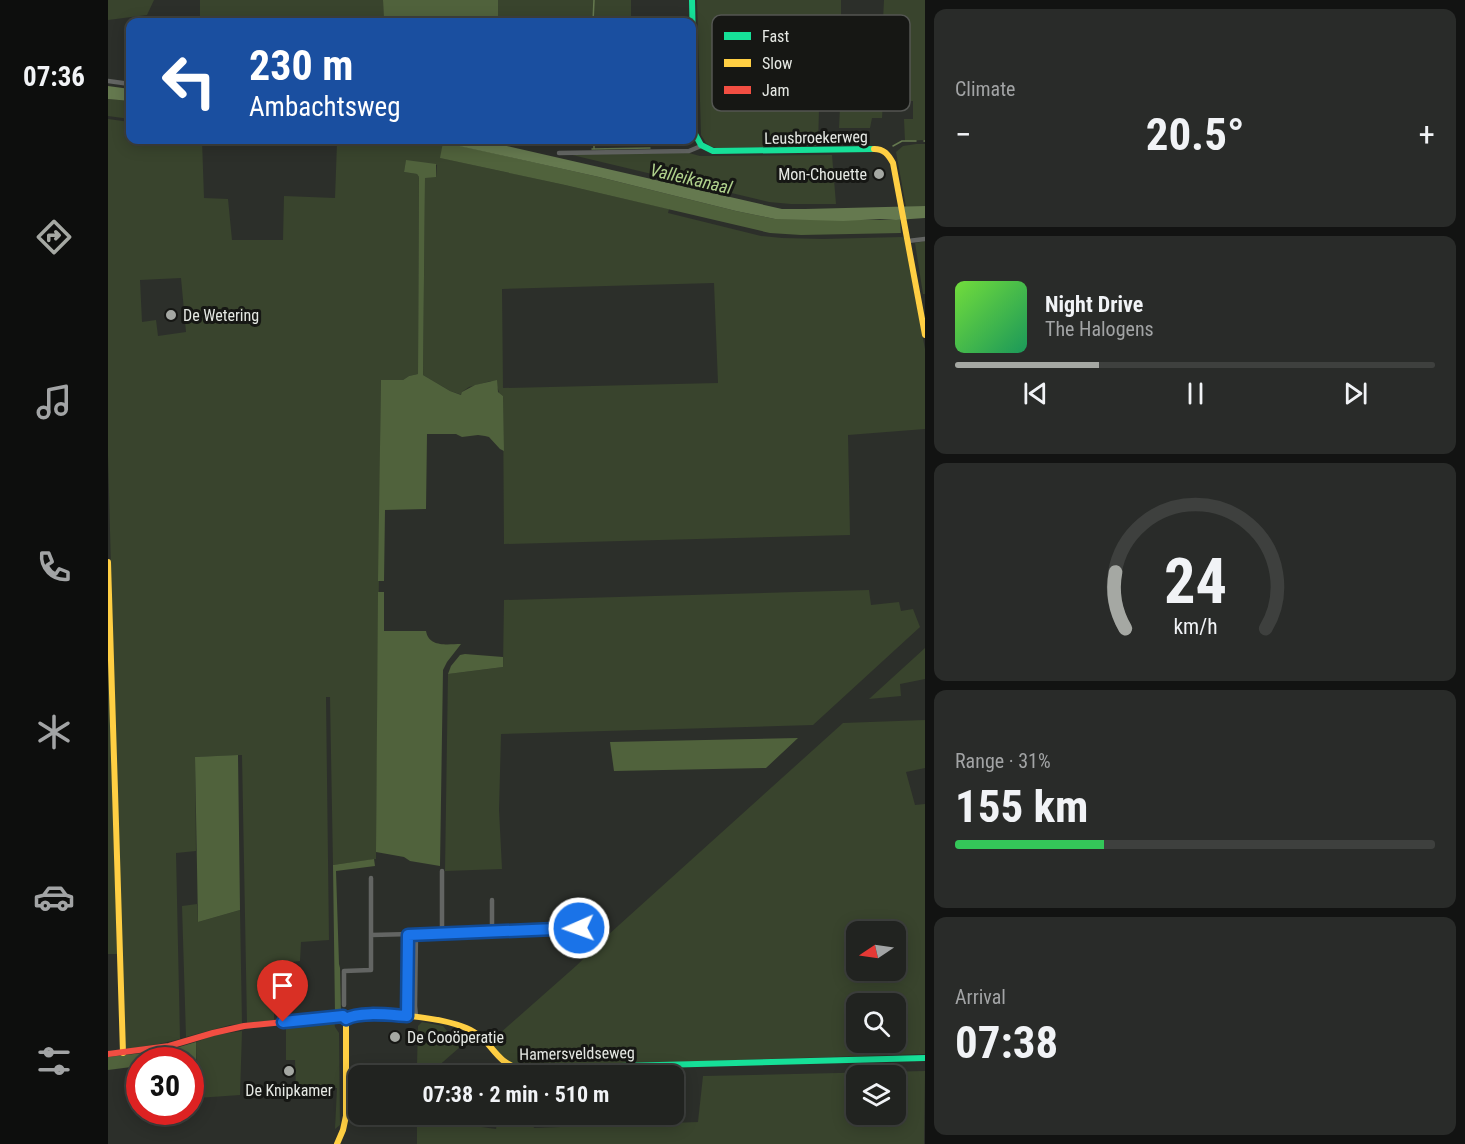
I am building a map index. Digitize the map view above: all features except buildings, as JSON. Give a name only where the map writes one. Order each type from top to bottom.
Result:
[{"type":"street","points":[[692,0],[692,18]]},
{"type":"street","points":[[108,81],[126,83]]},
{"type":"street","points":[[696,137],[702,146]]},
{"type":"street","name":"Leusbroekerweg","points":[[561,153],[689,151],[702,146],[713,151],[880,149],[888,154],[893,163],[925,335]]},
{"type":"street","points":[[908,241],[925,239]]},
{"type":"street","points":[[108,562],[123,1053]]},
{"type":"street","points":[[442,871],[442,933]]},
{"type":"street","points":[[344,1005],[344,971],[371,970],[371,878]]},
{"type":"street","points":[[492,900],[492,932]]},
{"type":"street","points":[[371,935],[579,928]]},
{"type":"street","points":[[416,934],[416,1017]]},
{"type":"street","points":[[407,1016],[408,935]]},
{"type":"street","name":"Hamersveldseweg","points":[[108,1054],[169,1046],[244,1026],[343,1016],[346,1019],[353,1016],[385,1015],[441,1021],[473,1031],[503,1062],[520,1069],[925,1058]]},
{"type":"street","points":[[337,1144],[346,1116],[346,1019]]},
{"type":"shaded area","points":[[108,0],[154,0],[147,15],[108,20]]},
{"type":"shaded area","points":[[200,0],[383,0],[384,18],[200,18]]},
{"type":"shaded area","points":[[383,0],[498,0],[498,18],[384,18]]},
{"type":"shaded area","points":[[498,0],[631,0],[631,18],[498,18]]},
{"type":"shaded area","points":[[697,0],[841,0],[841,15],[712,15],[712,111],[819,111],[818,146],[716,148],[706,143],[701,135]]},
{"type":"shaded area","points":[[884,0],[925,0],[925,140],[905,141],[904,119],[913,119],[913,101],[910,101],[910,15],[883,15]]},
{"type":"shaded area","points":[[108,86],[126,88],[126,101],[108,99]]},
{"type":"shaded area","points":[[108,99],[126,101],[126,118],[108,116]]},
{"type":"shaded area","points":[[840,111],[882,111],[882,118],[872,118],[870,128],[839,128]]},
{"type":"shaded area","points":[[108,119],[126,121],[126,144],[202,144],[204,198],[228,199],[232,240],[283,240],[284,196],[335,198],[337,144],[443,144],[441,158],[669,209],[668,213],[761,236],[823,239],[904,238],[925,349],[925,429],[848,435],[850,535],[504,544],[503,396],[491,381],[469,387],[462,392],[462,395],[450,391],[423,375],[425,177],[436,177],[437,165],[406,161],[404,172],[417,174],[419,177],[418,374],[403,380],[381,380],[376,859],[333,865],[330,697],[326,697],[329,940],[301,942],[300,961],[292,962],[292,987],[274,989],[274,1020],[247,1023],[242,755],[195,757],[196,851],[176,853],[180,1039],[140,1047],[125,1047],[108,455]],"holes":[[[181,278],[186,332],[158,336],[156,320],[142,322],[140,280]],[[714,283],[718,383],[503,388],[502,289]]]},
{"type":"shaded area","points":[[443,144],[452,144],[775,219],[900,220],[901,233],[801,235],[770,233],[440,158]]},
{"type":"shaded area","points":[[450,144],[498,144],[782,209],[925,206],[925,218],[843,221],[775,219]]},
{"type":"shaded area","points":[[925,144],[925,206],[906,207],[896,152],[903,146]]},
{"type":"shaded area","points":[[689,153],[700,156],[832,155],[836,204],[769,202],[568,154]]},
{"type":"shaded area","points":[[406,160],[436,164],[436,177],[425,178],[423,375],[461,395],[462,392],[475,385],[497,380],[498,392],[503,396],[504,451],[485,436],[427,434],[426,509],[385,510],[384,581],[378,581],[381,380],[403,380],[418,374],[419,177],[417,174],[404,172]]},
{"type":"shaded area","points":[[925,241],[925,294],[923,294],[915,243]]},
{"type":"shaded area","points":[[869,590],[871,605],[899,602],[901,611],[913,609],[920,627],[813,725],[501,734],[499,810],[502,869],[445,871],[448,674],[503,667],[504,600]]},
{"type":"shaded area","points":[[378,592],[384,592],[384,631],[426,631],[435,643],[461,644],[443,670],[440,866],[376,852]]},
{"type":"shaded area","points":[[108,637],[117,954],[108,954]]},
{"type":"shaded area","points":[[925,648],[925,679],[900,684],[901,696],[869,699]]},
{"type":"shaded area","points":[[460,655],[503,657],[503,667],[448,674]]},
{"type":"shaded area","points":[[925,720],[925,768],[906,772],[915,805],[925,804],[925,1054],[581,1065],[514,1065],[502,1058],[487,1042],[490,1042],[576,966],[843,723]]},
{"type":"shaded area","points":[[798,738],[766,768],[614,771],[610,742]]},
{"type":"shaded area","points":[[238,755],[240,910],[198,922],[195,757]]},
{"type":"shaded area","points":[[374,859],[375,866],[336,871],[341,1013],[335,1014],[333,865]]},
{"type":"shaded area","points":[[197,904],[198,922],[240,910],[242,1024],[186,1037],[182,906]]},
{"type":"shaded area","points":[[334,1019],[339,1033],[340,1125],[335,1129],[337,1088],[296,1091],[295,1060],[286,1060],[286,1024]]},
{"type":"shaded area","points":[[422,1022],[443,1026],[460,1047],[439,1065],[417,1065],[418,1026]]},
{"type":"shaded area","points":[[242,1031],[240,1095],[204,1098],[204,1047],[196,1047],[196,1042],[215,1035]]},
{"type":"shaded area","points":[[196,1042],[196,1047],[179,1047]]},
{"type":"shaded area","points":[[126,1055],[126,1068],[108,1070],[108,1057]]},
{"type":"shaded area","points":[[906,1071],[925,1071],[924,1144],[417,1144],[417,1125],[467,1125],[496,1129],[497,1125],[533,1125],[534,1128],[684,1125],[684,1123],[698,1122],[703,1076],[846,1073],[846,1125],[906,1125]]},
{"type":"waterway","points":[[593,18],[594,0]]},
{"type":"waterway","points":[[893,146],[902,141],[916,141]]},
{"type":"waterway","points":[[592,149],[650,148]]},
{"type":"traffic: fast","points":[[692,0],[692,18]]},
{"type":"traffic: fast","points":[[696,136],[701,145],[713,151],[874,149]]},
{"type":"traffic: fast","points":[[659,1065],[925,1058]]},
{"type":"traffic: slow","points":[[874,149],[885,153],[893,163],[925,335]]},
{"type":"traffic: slow","points":[[108,562],[123,1053]]},
{"type":"traffic: slow","points":[[304,1020],[392,1015],[447,1022],[480,1036],[499,1057],[510,1065]]},
{"type":"traffic: slow","points":[[337,1144],[346,1116],[346,1019]]},
{"type":"traffic: jam","points":[[108,1054],[169,1046],[244,1026],[304,1020]]},
{"type":"place","name":"Mon-Chouette","points":[[879,174]]},
{"type":"place","name":"De Wetering","points":[[171,315]]},
{"type":"place","name":"De Cooöperatie","points":[[395,1037]]},
{"type":"place","name":"De Knipkamer","points":[[289,1071]]},
{"type":"route","points":[[283,1022],[343,1016],[346,1019],[353,1016],[407,1016],[408,935],[579,928]]},
{"type":"water label","name":"Valleikanaal","points":[[691,179]]}]
